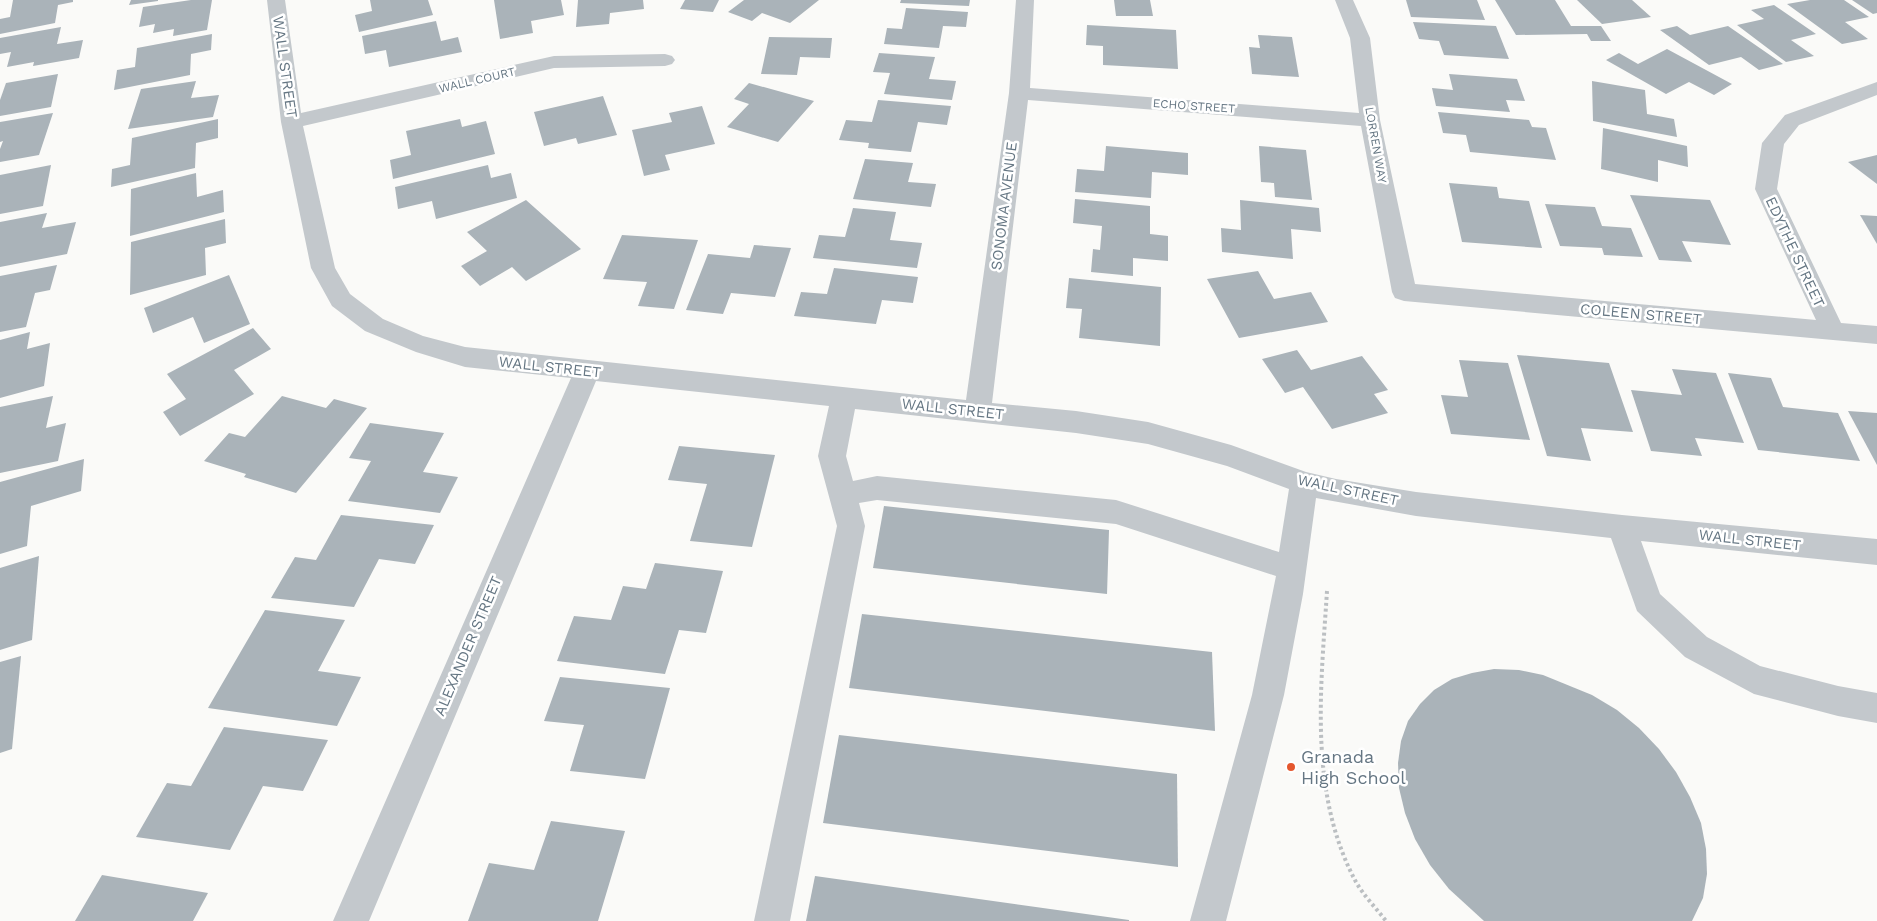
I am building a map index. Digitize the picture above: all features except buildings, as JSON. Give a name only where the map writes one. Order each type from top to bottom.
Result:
[{"type":"street","name":"WALL STREET","points":[[276,0],[292,122],[323,268],[341,300],[374,325],[416,343],[465,357],[978,411],[1076,422],[1148,433],[1230,456],[1336,491],[1416,504],[1622,527],[1877,552]]},
{"type":"street","name":"SONOMA AVENUE","points":[[978,411],[1019,93],[1025,0]]},
{"type":"street","name":"LORREN WAY","points":[[1344,0],[1360,38],[1370,120],[1404,292]]},
{"type":"street","name":"WALL COURT","points":[[292,122],[554,62],[665,60]]},
{"type":"street","name":"EDYTHE STREET","points":[[1832,331],[1766,189],[1773,143],[1792,120],[1877,88]]},
{"type":"street","name":"ECHO STREET","points":[[1019,93],[1370,120]]},
{"type":"street","name":"COLEEN STREET","points":[[1404,292],[1877,335]]},
{"type":"street","name":"ALEXANDER STREET","points":[[350,921],[587,371]]},
{"type":"street","points":[[772,921],[851,526],[832,456],[844,397]]},
{"type":"street","points":[[1208,921],[1268,694],[1292,569],[1304,482]]},
{"type":"street","points":[[843,494],[877,488],[1116,512],[1292,569]]},
{"type":"street","points":[[1622,527],[1648,602],[1696,647],[1754,679],[1838,701],[1877,708]]},
{"type":"path","points":[[1327,585],[1321,703],[1325,787],[1335,835],[1356,881],[1386,921]]},
{"type":"place","name":"Granada High School","points":[[1291,767]]}]
